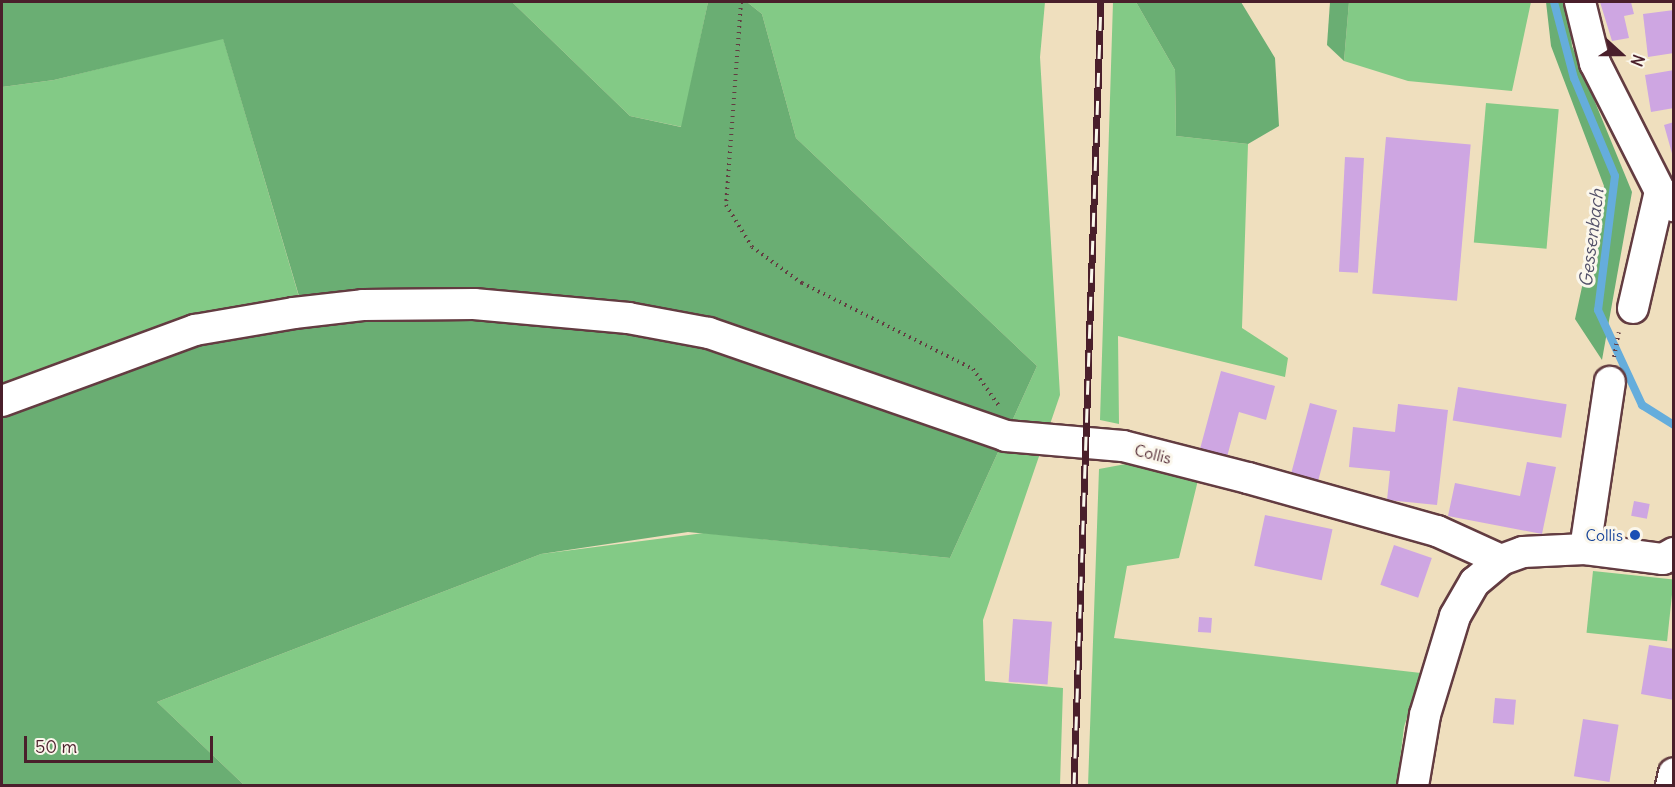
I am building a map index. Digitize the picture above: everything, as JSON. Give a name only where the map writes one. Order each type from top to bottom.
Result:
[{"type":"street","points":[[1580,2],[1594,63],[1667,199],[1627,317]]},
{"type":"street","name":"Collis","points":[[2,400],[195,330],[363,305],[474,304],[628,318],[709,333],[1006,436],[1123,446],[1437,531],[1501,560]]},
{"type":"street","points":[[1585,549],[1611,375]]},
{"type":"street","points":[[1413,786],[1425,715],[1455,616],[1475,582],[1501,560],[1523,552],[1585,549],[1663,559],[1674,553]]},
{"type":"street","points":[[1671,786],[1674,773]]},
{"type":"path","points":[[741,2],[726,205],[752,247],[802,284],[973,369],[996,395],[1006,436]]},
{"type":"path","points":[[1611,375],[1627,317]]},
{"type":"green space","points":[[2,2],[512,2],[630,116],[681,127],[708,2],[747,2],[762,14],[796,138],[1037,366],[950,558],[688,532],[541,554],[157,702],[244,785],[2,786],[2,405],[120,361],[304,313],[223,39],[54,80],[2,87]]},
{"type":"green space","points":[[512,2],[708,2],[682,127],[630,116]]},
{"type":"green space","points":[[747,2],[1045,2],[1040,57],[1060,395],[983,620],[985,681],[1063,688],[1060,785],[244,785],[157,702],[541,554],[704,533],[950,558],[1037,366],[796,138],[762,14]]},
{"type":"green space","points":[[1113,2],[1136,2],[1175,70],[1176,136],[1248,144],[1242,328],[1288,358],[1285,377],[1118,336],[1119,424],[1100,420]]},
{"type":"green space","points":[[1136,2],[1241,2],[1275,58],[1279,126],[1248,144],[1176,136],[1175,70]]},
{"type":"green space","points":[[1330,2],[1349,2],[1344,61],[1327,45]]},
{"type":"green space","points":[[1349,2],[1531,2],[1512,91],[1408,81],[1344,61]]},
{"type":"green space","points":[[1546,2],[1568,2],[1572,46],[1632,192],[1602,360],[1575,319],[1604,186],[1551,46]]},
{"type":"green space","points":[[223,38],[304,314],[2,405],[2,87],[54,80]]},
{"type":"green space","points":[[1486,103],[1559,109],[1547,249],[1474,242]]},
{"type":"green space","points":[[1142,461],[1199,476],[1179,558],[1127,566],[1114,638],[1421,673],[1404,727],[1397,785],[1088,786],[1099,469]]},
{"type":"green space","points":[[1593,571],[1674,579],[1667,641],[1587,633]]},
{"type":"building","points":[[1600,2],[1631,2],[1634,14],[1624,16],[1629,38],[1612,41]]},
{"type":"building","points":[[1674,10],[1674,53],[1648,57],[1643,14]]},
{"type":"building","points":[[1674,70],[1674,108],[1651,112],[1645,75]]},
{"type":"building","points":[[1674,122],[1674,157],[1673,157],[1664,125]]},
{"type":"building","points":[[1386,137],[1471,144],[1457,301],[1372,293]]},
{"type":"building","points":[[1345,157],[1364,158],[1358,273],[1339,272]]},
{"type":"building","points":[[1221,371],[1275,386],[1266,420],[1239,412],[1227,457],[1200,449]]},
{"type":"building","points":[[1458,387],[1567,404],[1561,438],[1453,421]]},
{"type":"building","points":[[1310,403],[1337,410],[1318,482],[1291,474]]},
{"type":"building","points":[[1398,404],[1448,410],[1437,505],[1387,500],[1390,471],[1349,467],[1353,427],[1395,432]]},
{"type":"building","points":[[1527,462],[1556,467],[1542,534],[1448,516],[1455,483],[1520,496]]},
{"type":"building","points":[[1634,501],[1650,504],[1647,519],[1631,516]]},
{"type":"building","points":[[1265,515],[1332,529],[1322,580],[1254,566]]},
{"type":"building","points":[[1394,545],[1432,558],[1418,598],[1380,585]]},
{"type":"building","points":[[1199,617],[1212,618],[1211,633],[1198,632]]},
{"type":"building","points":[[1013,619],[1052,622],[1048,685],[1009,682]]},
{"type":"building","points":[[1649,645],[1674,649],[1674,700],[1641,694]]},
{"type":"building","points":[[1495,698],[1516,700],[1514,725],[1493,723]]},
{"type":"building","points":[[1583,719],[1619,725],[1609,782],[1574,776]]},
{"type":"waterway","name":"Gessenbach","points":[[1554,2],[1574,78],[1615,176],[1598,310],[1642,405],[1674,425]]},
{"type":"railway","points":[[1074,786],[1101,2]]},
{"type":"place","name":"Collis","points":[[1635,535]]}]
